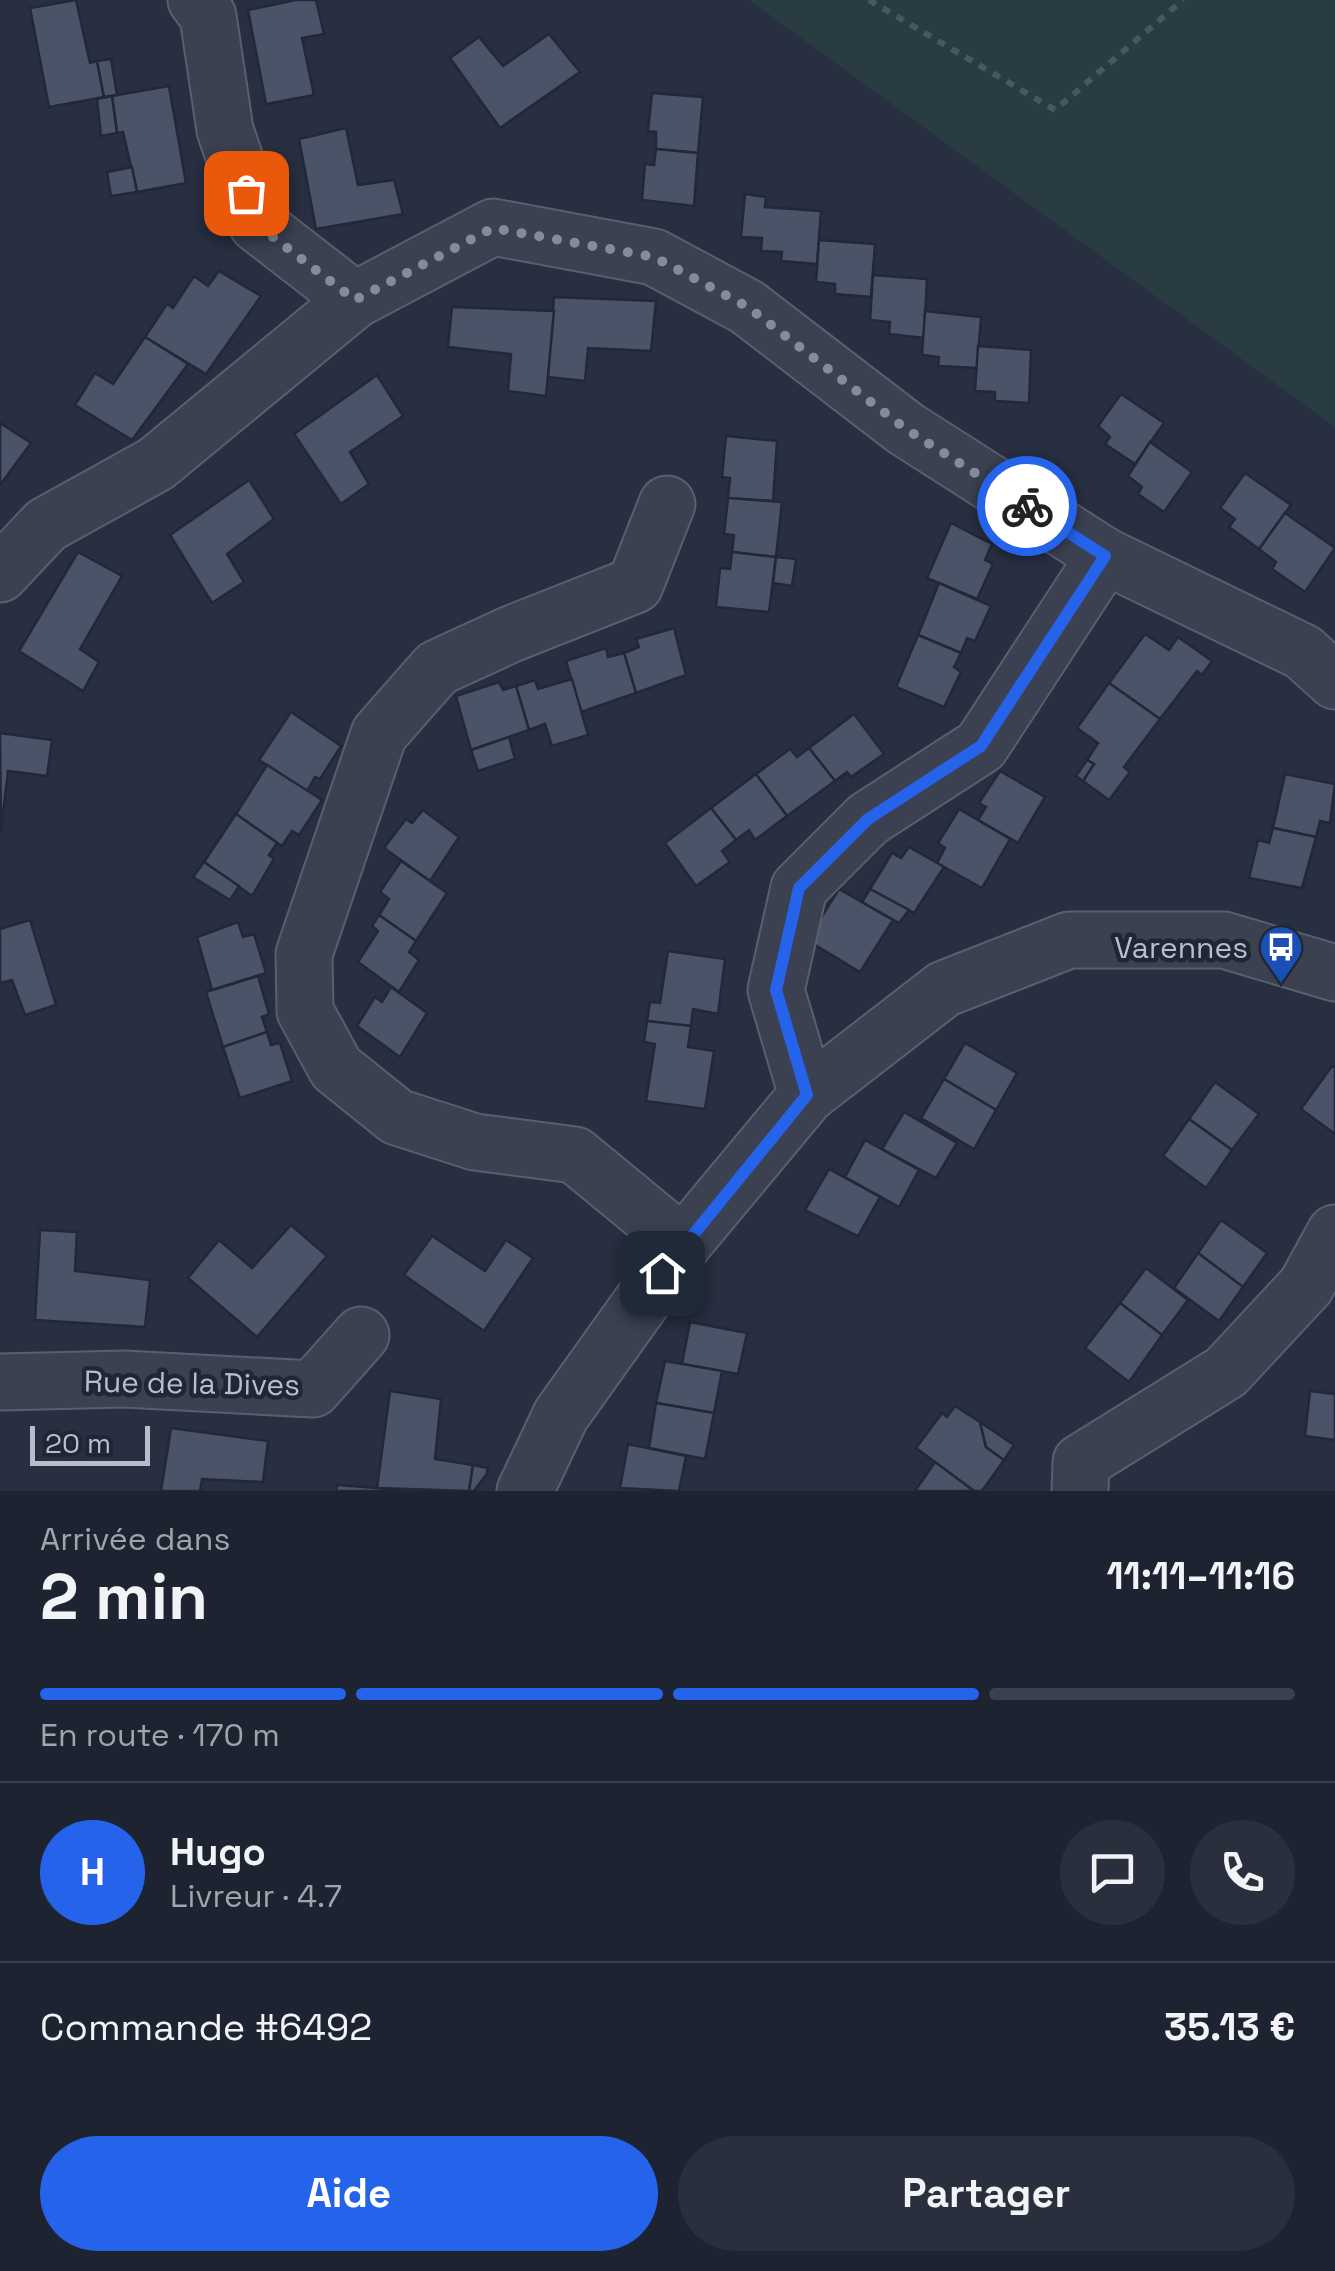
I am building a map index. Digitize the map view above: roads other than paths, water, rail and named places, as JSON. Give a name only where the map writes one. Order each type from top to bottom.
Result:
[{"type":"street","points":[[196,0],[208,16],[225,130],[256,224],[355,300]]},
{"type":"street","points":[[0,574],[46,524],[156,464],[355,300],[493,228],[654,257],[748,307],[906,429],[1105,556],[1303,652],[1335,682]]},
{"type":"street","points":[[668,504],[634,585],[437,668],[379,734],[304,954],[304,1011],[336,1068],[396,1117],[475,1142],[575,1156],[683,1244]]},
{"type":"street","points":[[807,1095],[776,990],[799,888],[868,819],[981,746],[1105,556]]},
{"type":"street","points":[[525,1491],[561,1415],[683,1244],[807,1095],[944,989],[1069,940],[1224,940],[1335,973]]},
{"type":"street","points":[[1080,1491],[1081,1462],[1226,1372],[1306,1286],[1335,1233]]},
{"type":"street","name":"Rue de la Dives","points":[[0,1382],[124,1379],[313,1388],[361,1335]]},
{"type":"place","name":"Varennes","points":[[1281,985]]}]
